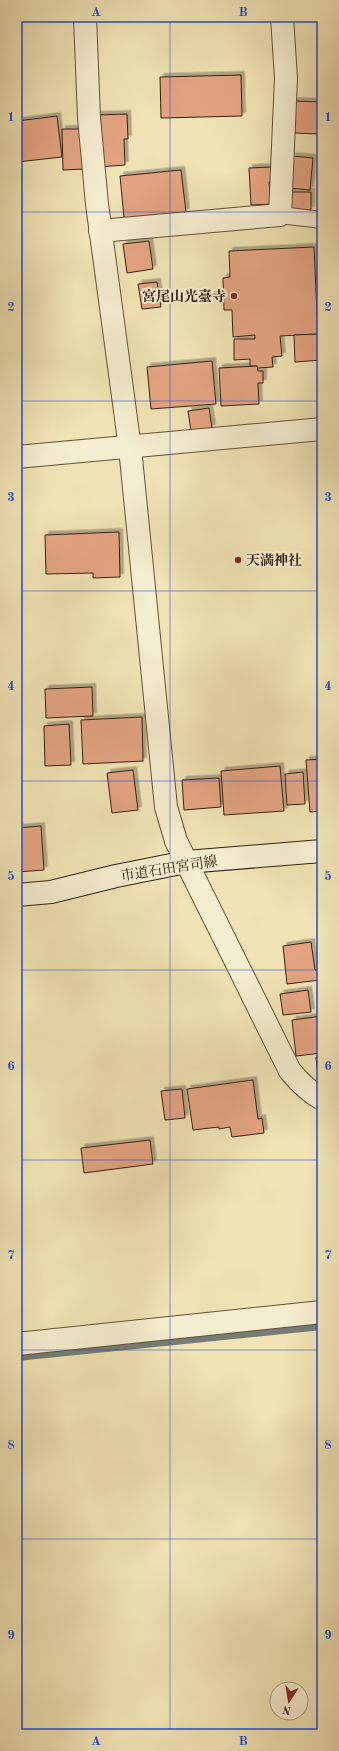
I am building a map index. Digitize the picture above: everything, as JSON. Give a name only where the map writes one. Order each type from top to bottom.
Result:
[{"type":"street","points":[[85,17],[89,118],[100,231],[130,448],[166,807],[176,841],[290,1071],[311,1093],[322,1099]]},
{"type":"street","points":[[100,231],[280,215],[286,78],[282,17]]},
{"type":"street","points":[[17,457],[130,448],[322,429]]},
{"type":"street","name":"市道石田宮司線","points":[[17,895],[51,892],[116,876],[186,862],[322,851]]},
{"type":"street","points":[[17,1344],[322,1312]]},
{"type":"lane","points":[[280,215],[322,220]]},
{"type":"building","points":[[241,75],[242,116],[161,118],[160,77]]},
{"type":"building","points":[[293,101],[322,102],[322,134],[292,133]]},
{"type":"building","points":[[127,114],[128,139],[124,139],[125,165],[98,167],[96,115]]},
{"type":"building","points":[[57,116],[62,157],[17,162],[17,121]]},
{"type":"building","points":[[62,129],[83,129],[84,169],[63,170]]},
{"type":"building","points":[[292,156],[313,158],[310,190],[289,188]]},
{"type":"building","points":[[271,167],[272,182],[269,182],[271,204],[251,205],[249,168]]},
{"type":"building","points":[[181,170],[186,212],[124,218],[120,176]]},
{"type":"building","points":[[287,192],[311,192],[311,210],[286,210]]},
{"type":"building","points":[[149,241],[153,269],[127,273],[123,244]]},
{"type":"building","points":[[314,247],[318,334],[280,336],[282,356],[272,357],[273,367],[257,368],[257,366],[250,366],[250,359],[234,360],[234,339],[255,339],[255,335],[233,337],[232,310],[224,310],[223,278],[230,277],[229,251]]},
{"type":"building","points":[[157,282],[161,307],[142,309],[138,284]]},
{"type":"building","points":[[318,326],[322,326],[322,360],[295,362],[294,335],[318,334]]},
{"type":"building","points":[[212,361],[216,404],[151,409],[147,367]]},
{"type":"building","points":[[257,366],[258,371],[263,371],[263,383],[258,383],[259,404],[221,406],[219,368]]},
{"type":"building","points":[[209,408],[212,428],[191,431],[188,411]]},
{"type":"building","points":[[119,532],[120,577],[93,578],[93,573],[46,574],[45,535]]},
{"type":"building","points":[[92,687],[93,716],[46,718],[45,689]]},
{"type":"building","points":[[142,717],[143,761],[83,764],[81,720]]},
{"type":"building","points":[[69,724],[71,765],[45,766],[44,726]]},
{"type":"building","points":[[322,759],[322,811],[310,812],[306,760]]},
{"type":"building","points":[[280,766],[284,811],[224,815],[221,771]]},
{"type":"building","points":[[133,770],[138,810],[112,813],[107,773]]},
{"type":"building","points":[[303,772],[305,804],[287,805],[285,774]]},
{"type":"building","points":[[219,778],[221,807],[184,810],[182,780]]},
{"type":"building","points":[[41,826],[44,870],[17,872],[17,828]]},
{"type":"building","points":[[311,942],[315,970],[318,970],[320,980],[287,984],[283,946]]},
{"type":"building","points":[[308,990],[311,1012],[283,1015],[280,994]]},
{"type":"building","points":[[322,1016],[322,1053],[296,1056],[292,1020]]},
{"type":"building","points":[[322,1056],[322,1089],[319,1089],[316,1057]]},
{"type":"building","points":[[253,1080],[258,1119],[262,1118],[264,1133],[232,1137],[230,1127],[193,1130],[187,1089]]},
{"type":"building","points":[[182,1089],[185,1118],[165,1120],[161,1091]]},
{"type":"building","points":[[150,1140],[153,1164],[84,1173],[81,1148]]},
{"type":"waterway","points":[[17,1357],[322,1326]]},
{"type":"place","name":"宮尾山光臺寺","points":[[234,296]]},
{"type":"place","name":"天満神社","points":[[238,560]]}]
